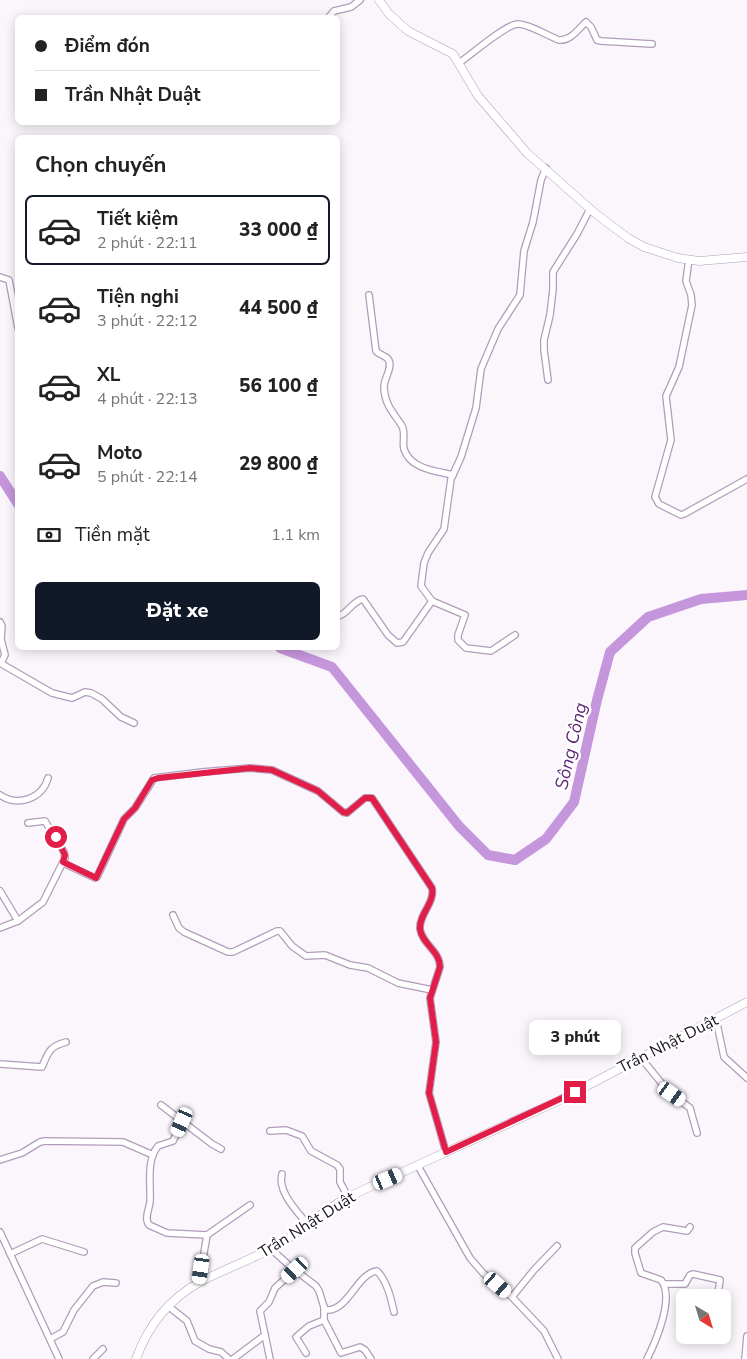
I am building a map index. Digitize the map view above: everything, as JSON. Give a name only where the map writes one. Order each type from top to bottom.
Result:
[{"type":"main road","points":[[379,0],[398,24],[453,54],[478,96],[527,153],[590,209],[628,238],[660,253],[689,259],[714,260],[747,257]]},
{"type":"main road","name":"Trần Nhật Duật","points":[[136,1359],[144,1339],[168,1306],[199,1282],[271,1249],[348,1197],[560,1100],[747,1002]]},
{"type":"street","points":[[330,15],[332,12],[351,7],[360,0]]},
{"type":"street","points":[[460,63],[504,30],[517,24],[563,41],[572,36],[586,22],[591,26],[597,40],[652,44]]},
{"type":"street","points":[[515,635],[491,651],[466,648],[458,640],[465,615],[432,602],[422,586],[424,563],[428,553],[444,529],[453,475],[462,457],[476,408],[482,369],[498,329],[520,295],[523,257],[546,168]]},
{"type":"street","points":[[548,380],[544,340],[550,315],[553,289],[552,272],[577,234],[590,209]]},
{"type":"street","points":[[689,259],[686,281],[692,305],[679,367],[666,396],[671,440],[655,497],[659,504],[681,515],[747,479]]},
{"type":"street","points":[[0,277],[9,280],[15,312]]},
{"type":"street","points":[[369,295],[376,351],[388,358],[390,362],[384,391],[390,411],[403,429],[403,447],[406,454],[418,465],[453,475]]},
{"type":"street","points":[[340,616],[357,601],[362,600],[388,635],[397,643],[403,642],[432,602]]},
{"type":"street","points":[[0,622],[2,626],[1,639],[5,655],[1,663],[52,693],[72,698],[85,692],[91,692],[102,698],[121,717],[134,722]]},
{"type":"street","points":[[63,862],[95,878],[97,877],[124,819],[135,808],[154,778],[254,768],[272,770],[318,791],[343,812],[347,813],[365,798],[372,798],[432,888],[432,898],[420,926],[423,937],[438,956],[440,962],[432,990],[430,1006],[436,1042],[429,1093],[446,1152]]},
{"type":"street","points":[[0,795],[11,800],[27,800],[40,793],[45,787],[48,778]]},
{"type":"street","points":[[0,928],[18,921],[43,902],[65,858],[64,852],[48,823],[43,820],[28,823]]},
{"type":"street","points":[[0,891],[18,921]]},
{"type":"street","points":[[173,916],[176,924],[184,932],[223,951],[233,952],[280,931],[292,946],[306,956],[325,955],[350,965],[368,968],[398,982],[432,990]]},
{"type":"street","points":[[716,1019],[724,1057],[747,1078]]},
{"type":"street","points":[[0,1064],[42,1067],[54,1045],[66,1042]]},
{"type":"street","points":[[641,1058],[668,1090],[690,1108],[697,1134]]},
{"type":"street","points":[[160,1105],[221,1149]]},
{"type":"street","points":[[182,1122],[176,1138],[169,1143],[158,1146],[153,1155],[150,1204],[146,1220],[149,1225],[167,1233],[207,1235],[250,1205]]},
{"type":"street","points":[[270,1131],[286,1130],[302,1136],[311,1151],[337,1165],[340,1169],[340,1182],[348,1197]]},
{"type":"street","points":[[0,1160],[22,1153],[45,1141],[123,1142],[153,1155]]},
{"type":"street","points":[[418,1166],[470,1258],[483,1273],[512,1297],[547,1334],[558,1359]]},
{"type":"street","points":[[282,1174],[282,1184],[288,1198],[308,1225]]},
{"type":"street","points":[[647,1359],[656,1341],[667,1297],[664,1284],[657,1277],[641,1272],[635,1248],[656,1230],[663,1227],[687,1231],[690,1226]]},
{"type":"street","points":[[199,1282],[207,1235]]},
{"type":"street","points":[[1,1237],[59,1359]]},
{"type":"street","points":[[10,1254],[42,1239],[84,1252]]},
{"type":"street","points":[[512,1297],[557,1246]]},
{"type":"street","points":[[271,1249],[316,1286],[324,1307],[324,1320],[341,1353],[360,1347],[365,1350],[371,1359]]},
{"type":"street","points":[[270,1359],[260,1311],[269,1302],[273,1291],[295,1270]]},
{"type":"street","points":[[324,1307],[326,1310],[329,1310],[340,1305],[367,1276],[377,1271],[388,1291],[394,1312]]},
{"type":"street","points":[[664,1284],[686,1284],[690,1275],[693,1274],[719,1279],[718,1289]]},
{"type":"street","points":[[50,1339],[63,1332],[74,1310],[93,1286],[103,1282],[116,1283]]},
{"type":"street","points":[[168,1306],[187,1321],[195,1341],[209,1349],[221,1352],[229,1359]]},
{"type":"street","points":[[306,1353],[296,1337],[309,1326],[324,1320]]},
{"type":"street","points":[[233,1359],[264,1335]]},
{"type":"street","points":[[745,1359],[747,1336]]},
{"type":"street","points":[[92,1359],[103,1349]]},
{"type":"waterway","name":"Sông Công","points":[[0,476],[15,499]]},
{"type":"waterway","name":"Sông Công","points":[[285,650],[332,667],[459,826],[488,855],[515,860],[546,839],[574,802],[610,652],[648,617],[701,599],[747,595]]},
{"type":"route","points":[[56,837],[65,855],[63,862],[96,878],[124,819],[135,808],[152,780],[154,778],[202,772],[250,768],[272,770],[318,791],[343,812],[347,813],[365,798],[372,798],[430,883],[433,892],[422,920],[420,931],[438,956],[440,962],[430,998],[436,1042],[429,1093],[430,1103],[446,1152],[575,1092]]}]
